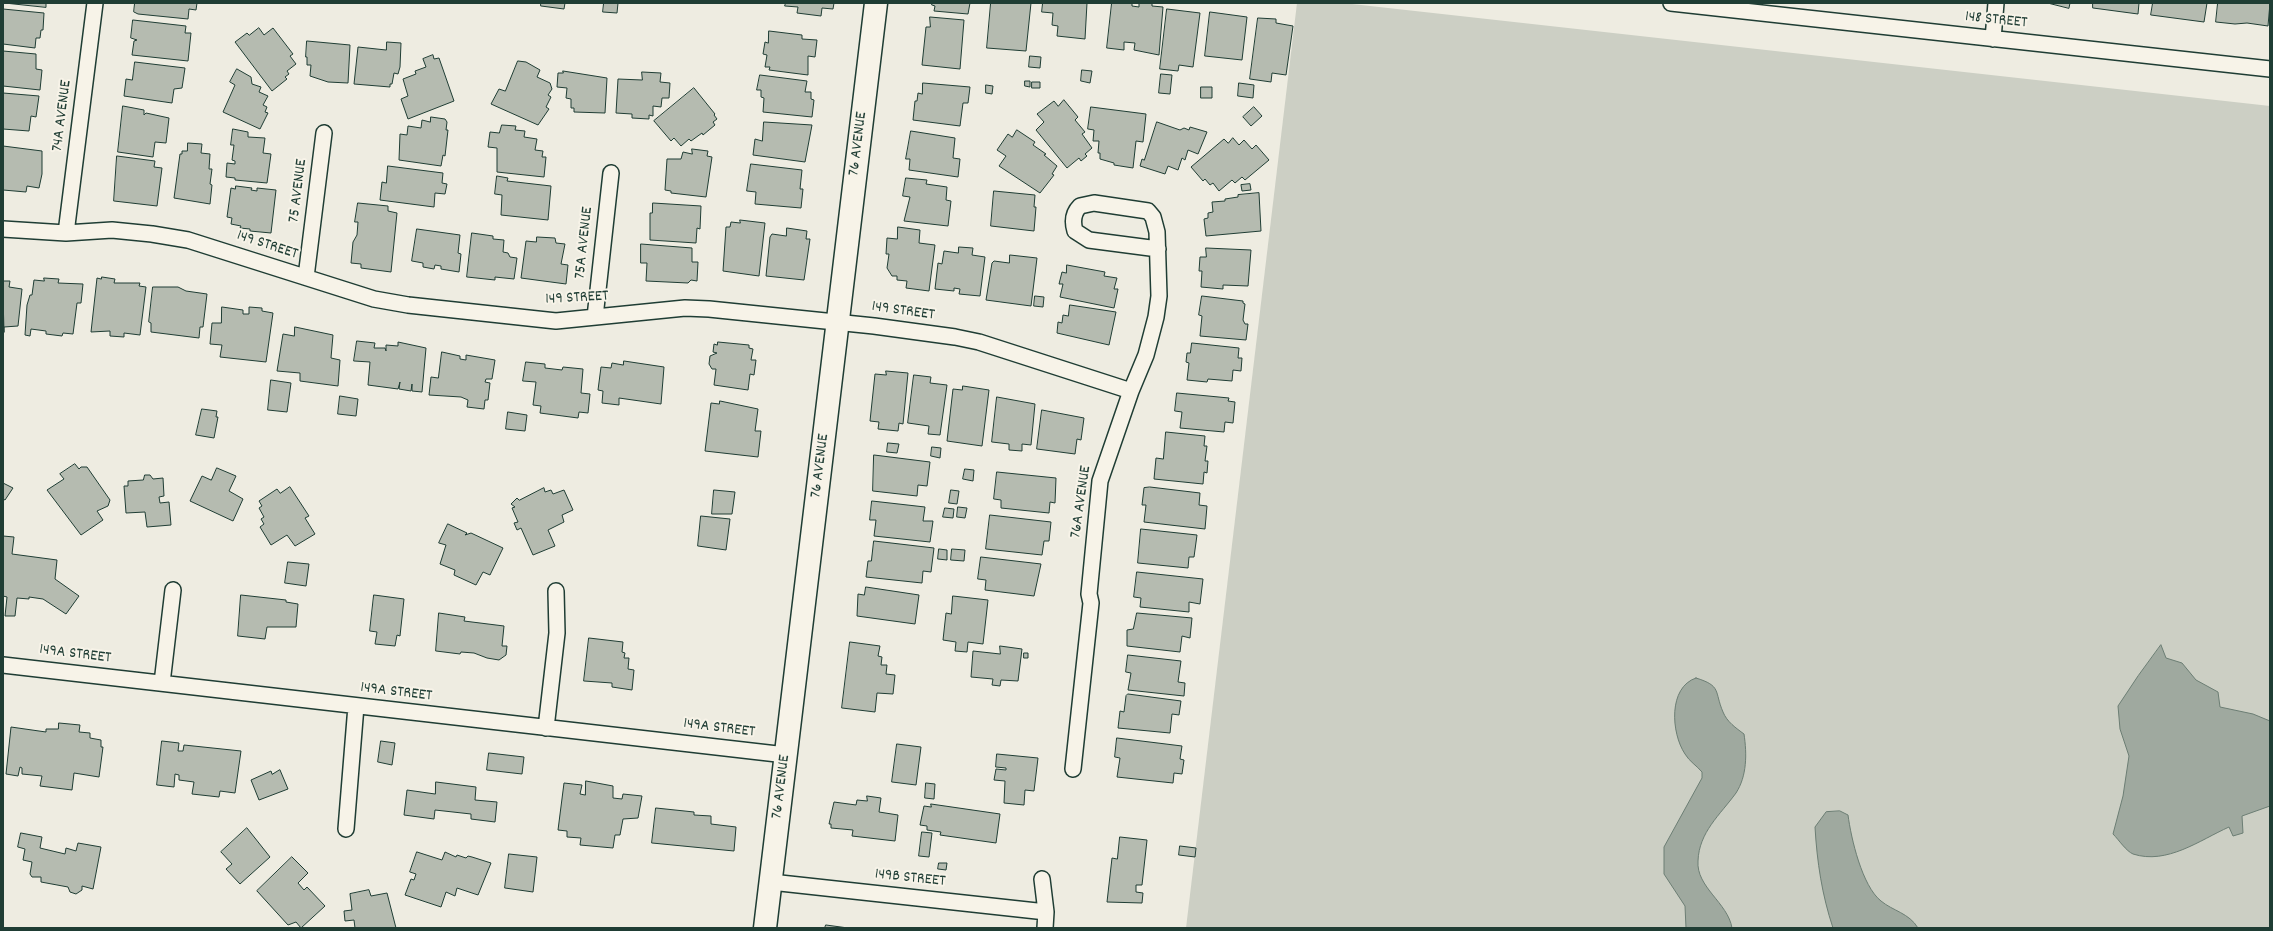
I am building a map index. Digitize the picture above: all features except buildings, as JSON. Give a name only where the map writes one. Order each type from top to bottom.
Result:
[{"type":"street","name":"74A AVENUE","points":[[66,233],[96,3]]},
{"type":"street","name":"76 AVENUE","points":[[765,928],[876,3]]},
{"type":"street","name":"148 STREET","points":[[1671,3],[2270,69]]},
{"type":"street","points":[[1993,39],[1996,3]]},
{"type":"street","name":"75 AVENUE","points":[[306,277],[324,133]]},
{"type":"street","name":"75A AVENUE","points":[[595,317],[611,173]]},
{"type":"street","name":"76A AVENUE","points":[[1073,769],[1091,603],[1089,594],[1100,481],[1131,391],[1146,355],[1156,317],[1158,296],[1158,249],[1156,224],[1148,211],[1094,203],[1080,206],[1074,215],[1072,223],[1075,231],[1089,240],[1158,249]]},
{"type":"street","name":"149 STREET","points":[[3,229],[66,233],[112,230],[152,234],[188,240],[374,298],[408,305],[556,321],[691,309],[838,322],[967,339],[1131,391]]},
{"type":"street","points":[[162,683],[173,590]]},
{"type":"street","points":[[546,728],[557,633],[556,591]]},
{"type":"street","name":"149A STREET","points":[[3,665],[786,755]]},
{"type":"street","points":[[346,829],[356,706]]},
{"type":"street","points":[[1042,879],[1046,912],[1045,928]]},
{"type":"street","name":"149B STREET","points":[[771,882],[1046,912]]},
{"type":"shaded area","points":[[1297,3],[1343,3],[2270,106],[2270,928],[1186,928]]},
{"type":"shaded area","points":[[2161,645],[2166,658],[2182,663],[2196,680],[2218,692],[2220,707],[2253,714],[2270,721],[2270,806],[2242,816],[2243,833],[2233,836],[2229,827],[2183,850],[2171,854],[2146,857],[2130,853],[2113,834],[2123,796],[2129,756],[2120,729],[2118,706]]},
{"type":"shaded area","points":[[1696,678],[1714,687],[1725,716],[1744,734],[1746,757],[1740,786],[1711,824],[1702,841],[1698,861],[1702,879],[1725,911],[1732,928],[1686,928],[1685,906],[1664,874],[1664,847],[1702,778],[1702,772],[1687,757],[1680,745],[1675,723],[1675,712],[1680,691],[1687,683]]},
{"type":"shaded area","points":[[1840,811],[1848,815],[1858,861],[1874,894],[1881,901],[1910,919],[1918,928],[1833,928],[1821,878],[1815,827],[1826,812]]}]
